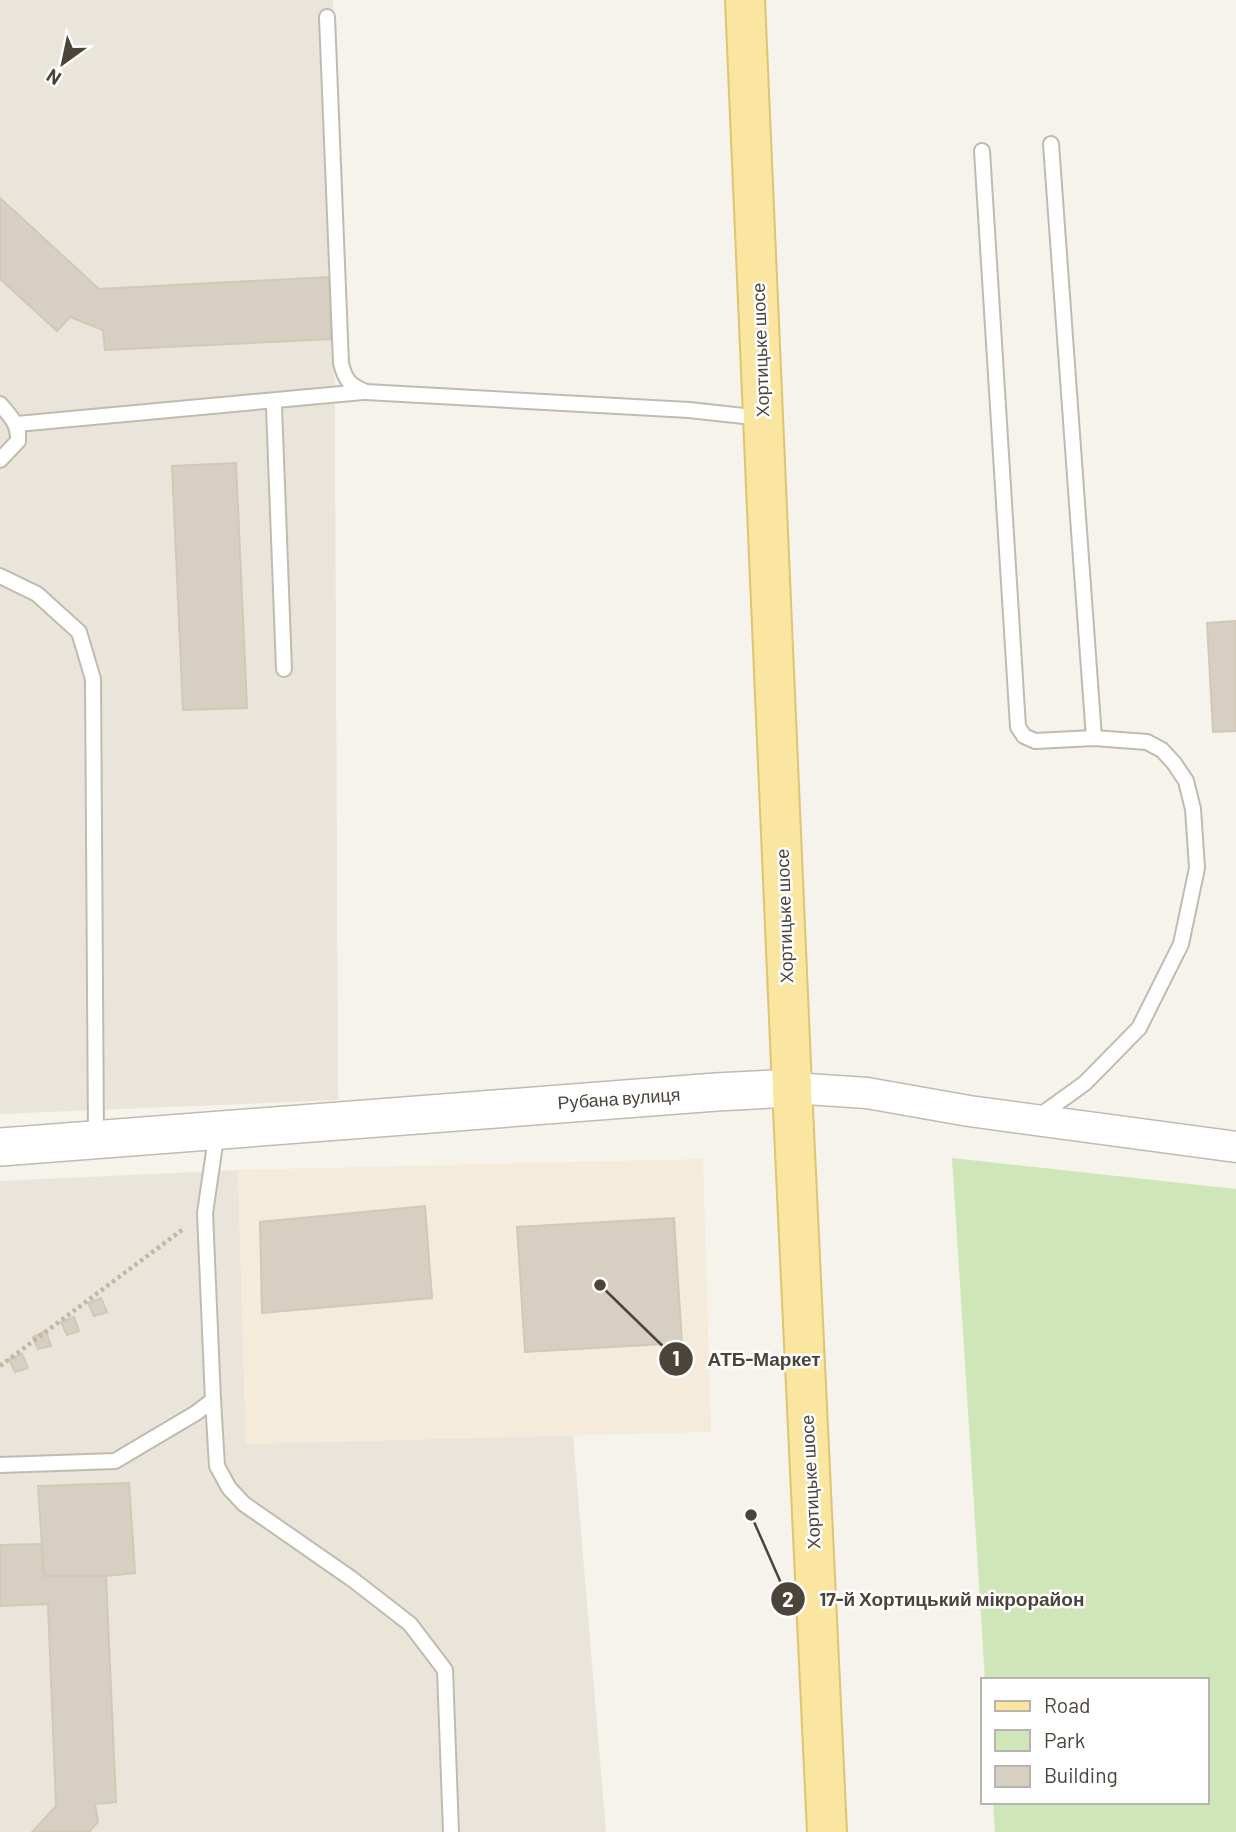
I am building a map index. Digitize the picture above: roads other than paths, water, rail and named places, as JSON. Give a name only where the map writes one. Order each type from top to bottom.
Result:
[{"type":"main road","name":"Хортицьке шосе","points":[[745,0],[827,1832]]},
{"type":"street","name":"Рубана вулиця","points":[[0,1147],[792,1088],[867,1093],[1034,1120],[1236,1147]]},
{"type":"lane","points":[[327,17],[341,363],[345,377],[352,386],[366,392]]},
{"type":"lane","points":[[1051,144],[1094,738]]},
{"type":"lane","points":[[982,151],[1018,727],[1024,736],[1035,741],[1094,738],[1147,742],[1162,750],[1174,763],[1186,781],[1193,809],[1196,868],[1181,944],[1139,1028],[1085,1083],[1034,1120]]},
{"type":"lane","points":[[17,424],[366,392],[689,410],[764,419]]},
{"type":"lane","points":[[0,404],[17,424],[18,441],[0,460]]},
{"type":"lane","points":[[274,407],[284,669]]},
{"type":"lane","points":[[0,576],[37,594],[79,632],[93,680],[96,1140]]},
{"type":"lane","points":[[218,1130],[205,1213],[217,1466],[229,1488],[244,1504],[352,1579],[410,1624],[445,1670],[451,1832]]},
{"type":"lane","points":[[0,1465],[115,1461],[213,1400]]},
{"type":"place","name":"АТБ-Маркет","points":[[600,1285]]},
{"type":"place","name":"17-й Хортицький мікрорайон","points":[[751,1515]]}]
